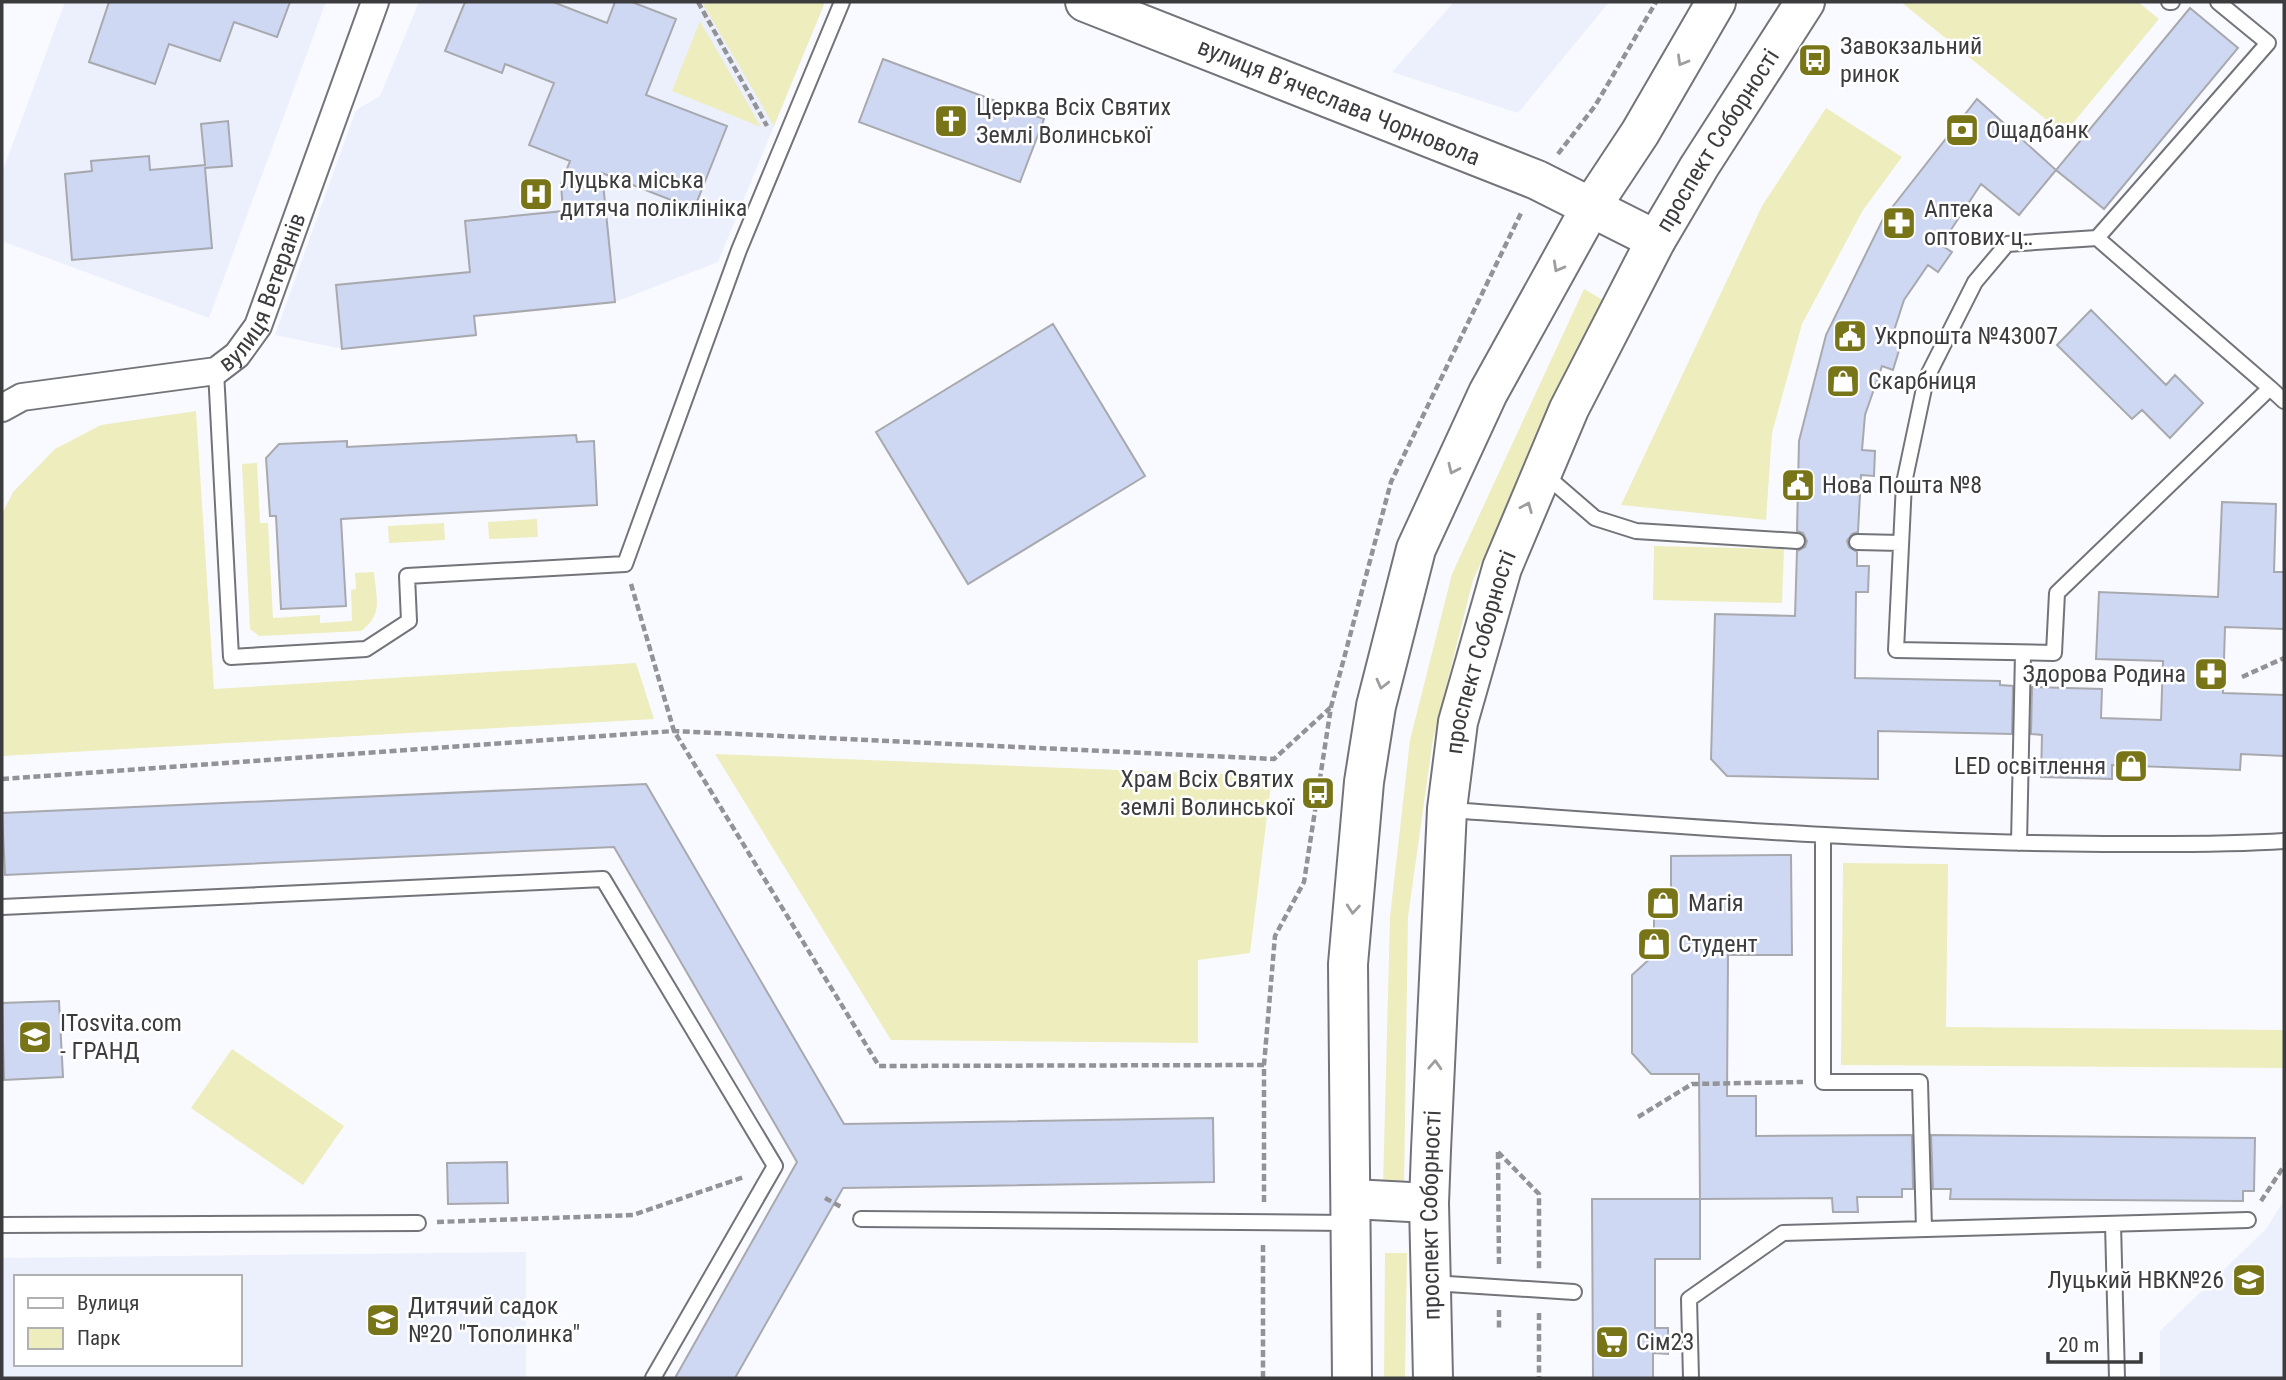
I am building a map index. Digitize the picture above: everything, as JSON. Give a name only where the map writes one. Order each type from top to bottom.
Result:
[{"type":"main road","name":"вулиця Вʼячеслава Чорновола","points":[[1085,2],[1537,180],[1656,240]]},
{"type":"main road","points":[[1352,1378],[1348,964],[1364,782],[1376,706],[1416,549],[1488,393],[1591,207],[1640,134],[1716,2]]},
{"type":"main road","name":"проспект Соборності","points":[[1433,1378],[1429,1203],[1447,810],[1458,722],[1502,568],[1569,409],[1656,240],[1699,167],[1805,2]]},
{"type":"main road","points":[[1352,1211],[1429,1203]]},
{"type":"street","name":"вулиця Ветеранів","points":[[2,408],[22,397],[216,371],[237,355],[258,326],[375,2]]},
{"type":"lane","points":[[216,371],[231,657],[366,649],[409,621],[407,576],[625,564],[704,344],[780,150],[842,2]]},
{"type":"lane","points":[[2097,238],[2267,43],[2218,2]]},
{"type":"lane","points":[[2270,388],[2057,593],[2054,653],[1896,650],[1904,483],[1926,379],[1975,282],[2007,244],[2097,238],[2270,388],[2284,401]]},
{"type":"lane","points":[[1542,472],[1595,518],[1636,531],[1797,541]]},
{"type":"lane","points":[[1857,542],[1901,543]]},
{"type":"lane","points":[[2019,844],[2023,653]]},
{"type":"lane","points":[[1447,810],[1823,835],[2019,844],[2237,844],[2284,841]]},
{"type":"lane","points":[[1823,835],[1823,1082],[1920,1082],[1924,1229]]},
{"type":"lane","points":[[2,907],[603,879],[775,1167],[653,1378]]},
{"type":"lane","points":[[862,1219],[1352,1211]]},
{"type":"lane","points":[[1691,1378],[1689,1299],[1783,1233],[2248,1220]]},
{"type":"lane","points":[[2,1225],[418,1223]]},
{"type":"lane","points":[[2113,1224],[2117,1378]]},
{"type":"lane","points":[[1431,1283],[1574,1292]]},
{"type":"path","points":[[698,2],[780,150]]},
{"type":"path","points":[[1537,180],[1595,106],[1656,2]]},
{"type":"path","points":[[625,564],[674,731],[879,1066],[1264,1065]]},
{"type":"path","points":[[2242,677],[2284,657]]},
{"type":"path","points":[[2,779],[674,731],[1274,759],[1331,707]]},
{"type":"path","points":[[1638,1117],[1692,1084],[1823,1082]]},
{"type":"path","points":[[1499,1330],[1498,1152],[1539,1194],[1539,1378]]},
{"type":"path","points":[[2248,1220],[2284,1166]]},
{"type":"path","points":[[418,1223],[633,1215],[775,1167]]},
{"type":"shaded area","points":[[65,2],[326,2],[209,318],[2,241],[2,173]]},
{"type":"shaded area","name":"Луцька міська дитяча поліклініка","points":[[419,2],[825,2],[718,262],[615,302],[474,316],[476,335],[342,349],[275,335],[356,110],[380,96]]},
{"type":"shaded area","points":[[1454,2],[1609,2],[1518,113],[1392,72]]},
{"type":"shaded area","name":"Луцький НВК№26","points":[[2284,1200],[2284,1378],[2160,1378],[2160,1331],[2266,1229]]},
{"type":"shaded area","name":"Дитячий садок №20 \"Тополинка\"","points":[[526,1252],[526,1378],[2,1378],[2,1258]]},
{"type":"green space","points":[[825,2],[774,126],[703,4]]},
{"type":"green space","points":[[1901,2],[2138,2],[2159,19],[2064,134]]},
{"type":"green space","points":[[700,21],[761,127],[672,91]]},
{"type":"green space","points":[[1826,108],[1902,157],[1863,210],[1802,324],[1772,433],[1766,520],[1621,505],[1762,206]]},
{"type":"green space","points":[[1584,289],[1603,300],[1473,580],[1433,739],[1408,917],[1404,1188],[1383,1187],[1390,917],[1410,740],[1452,574]]},
{"type":"green space","points":[[196,411],[214,689],[636,663],[654,719],[2,756],[2,514],[13,492],[55,449],[101,425]]},
{"type":"green space","points":[[257,463],[260,523],[268,523],[273,618],[320,615],[320,623],[352,621],[351,590],[356,589],[355,573],[374,572],[376,612],[361,631],[259,636],[250,629],[242,464]]},
{"type":"green space","points":[[537,519],[538,537],[489,539],[488,522]]},
{"type":"green space","points":[[444,523],[445,540],[389,543],[388,526]]},
{"type":"green space","points":[[1654,546],[1784,549],[1782,603],[1653,600]]},
{"type":"green space","points":[[715,754],[1272,776],[1250,953],[1198,960],[1198,1043],[891,1040]]},
{"type":"green space","points":[[1843,863],[1948,864],[1946,1027],[2284,1030],[2284,1068],[1841,1065]]},
{"type":"green space","points":[[232,1049],[344,1126],[303,1185],[191,1108]]},
{"type":"green space","points":[[1385,1253],[1407,1253],[1405,1378],[1384,1378]]},
{"type":"building","points":[[109,2],[290,2],[277,37],[234,22],[220,61],[169,44],[155,84],[89,62]]},
{"type":"building","points":[[465,2],[553,2],[607,23],[615,2],[632,2],[676,19],[646,95],[727,126],[694,209],[602,173],[615,302],[474,316],[476,335],[342,349],[336,285],[470,272],[465,221],[563,211],[561,184],[570,161],[529,145],[554,83],[505,64],[502,73],[445,51]]},
{"type":"building","points":[[2190,8],[2238,48],[2104,209],[2056,170]]},
{"type":"building","name":"Церква Всіх Святих Землі Волинської","points":[[883,59],[1044,119],[1020,182],[859,122]]},
{"type":"building","points":[[1977,99],[2056,170],[2019,215],[1981,184],[1941,245],[1952,252],[1938,272],[1928,265],[1904,300],[1890,343],[1900,347],[1893,370],[1882,366],[1865,415],[1862,450],[1875,451],[1874,476],[1861,475],[1858,532],[1852,534],[1847,541],[1849,547],[1857,552],[1857,566],[1869,566],[1868,592],[1856,592],[1855,678],[2000,681],[2000,685],[2013,686],[2012,734],[1878,731],[1878,779],[1727,776],[1711,759],[1715,614],[1795,616],[1797,551],[1805,547],[1807,541],[1803,533],[1797,531],[1799,441],[1826,335],[1883,219]]},
{"type":"building","points":[[228,121],[232,166],[205,168],[212,248],[72,260],[65,174],[92,171],[91,161],[149,156],[150,170],[205,165],[201,124]]},
{"type":"building","points":[[2091,310],[2166,385],[2175,375],[2203,403],[2170,438],[2142,410],[2132,419],[2057,345]]},
{"type":"building","points":[[1053,324],[1145,476],[968,584],[876,432]]},
{"type":"building","points":[[576,435],[577,442],[594,441],[597,505],[341,519],[346,606],[281,609],[276,516],[270,516],[266,458],[279,444],[347,441],[347,447]]},
{"type":"building","points":[[2222,502],[2276,504],[2274,572],[2284,572],[2284,629],[2225,627],[2223,693],[2284,695],[2284,756],[2241,754],[2240,770],[2112,765],[2112,779],[2041,777],[2042,735],[2031,734],[2032,687],[2102,689],[2101,718],[2161,720],[2163,661],[2096,659],[2099,592],[2218,597]]},
{"type":"building","points":[[646,784],[844,1124],[1213,1118],[1214,1182],[843,1188],[735,1378],[675,1378],[797,1162],[614,847],[5,875],[2,813]]},
{"type":"building","points":[[1791,855],[1792,955],[1728,955],[1727,1096],[1756,1096],[1756,1136],[1912,1135],[1913,1189],[1902,1189],[1902,1197],[1857,1197],[1858,1212],[1833,1212],[1832,1198],[1700,1199],[1699,1074],[1651,1074],[1632,1053],[1632,975],[1654,955],[1654,913],[1671,894],[1671,856]]},
{"type":"building","points":[[59,1001],[63,1077],[4,1080],[2,1003]]},
{"type":"building","points":[[1931,1135],[2255,1138],[2254,1191],[2243,1191],[2243,1201],[1950,1199],[1951,1189],[1933,1189]]},
{"type":"building","points":[[507,1162],[508,1203],[448,1204],[447,1163]]},
{"type":"building","points":[[1592,1199],[1700,1199],[1700,1259],[1655,1259],[1655,1328],[1668,1328],[1668,1354],[1653,1353],[1653,1378],[1593,1378]]},
{"type":"place","name":"Завокзальний ринок","points":[[1815,60]]},
{"type":"place","name":"Церква Всіх Святих Землі Волинської","points":[[951,121]]},
{"type":"place","name":"Ощадбанк","points":[[1962,130]]},
{"type":"place","name":"Луцька міська дитяча поліклініка","points":[[536,194]]},
{"type":"place","name":"Аптека оптових ц‥","points":[[1899,223]]},
{"type":"place","name":"Укрпошта №43007","points":[[1850,336]]},
{"type":"place","name":"Скарбниця","points":[[1843,381]]},
{"type":"place","name":"Нова Пошта №8","points":[[1798,485]]},
{"type":"place","name":"Здорова Родина","points":[[2211,674]]},
{"type":"place","name":"LED освітлення","points":[[2131,766]]},
{"type":"place","name":"Храм Всіх Святих землі Волинської","points":[[1318,793]]},
{"type":"place","name":"Магія","points":[[1663,903]]},
{"type":"place","name":"Студент","points":[[1654,944]]},
{"type":"place","name":"ITosvita.com - ГРАНД","points":[[35,1037]]},
{"type":"place","name":"Луцький НВК№26","points":[[2249,1280]]},
{"type":"place","name":"Дитячий садок №20 \"Тополинка\"","points":[[383,1320]]},
{"type":"place","name":"Сім23","points":[[1612,1342]]}]
